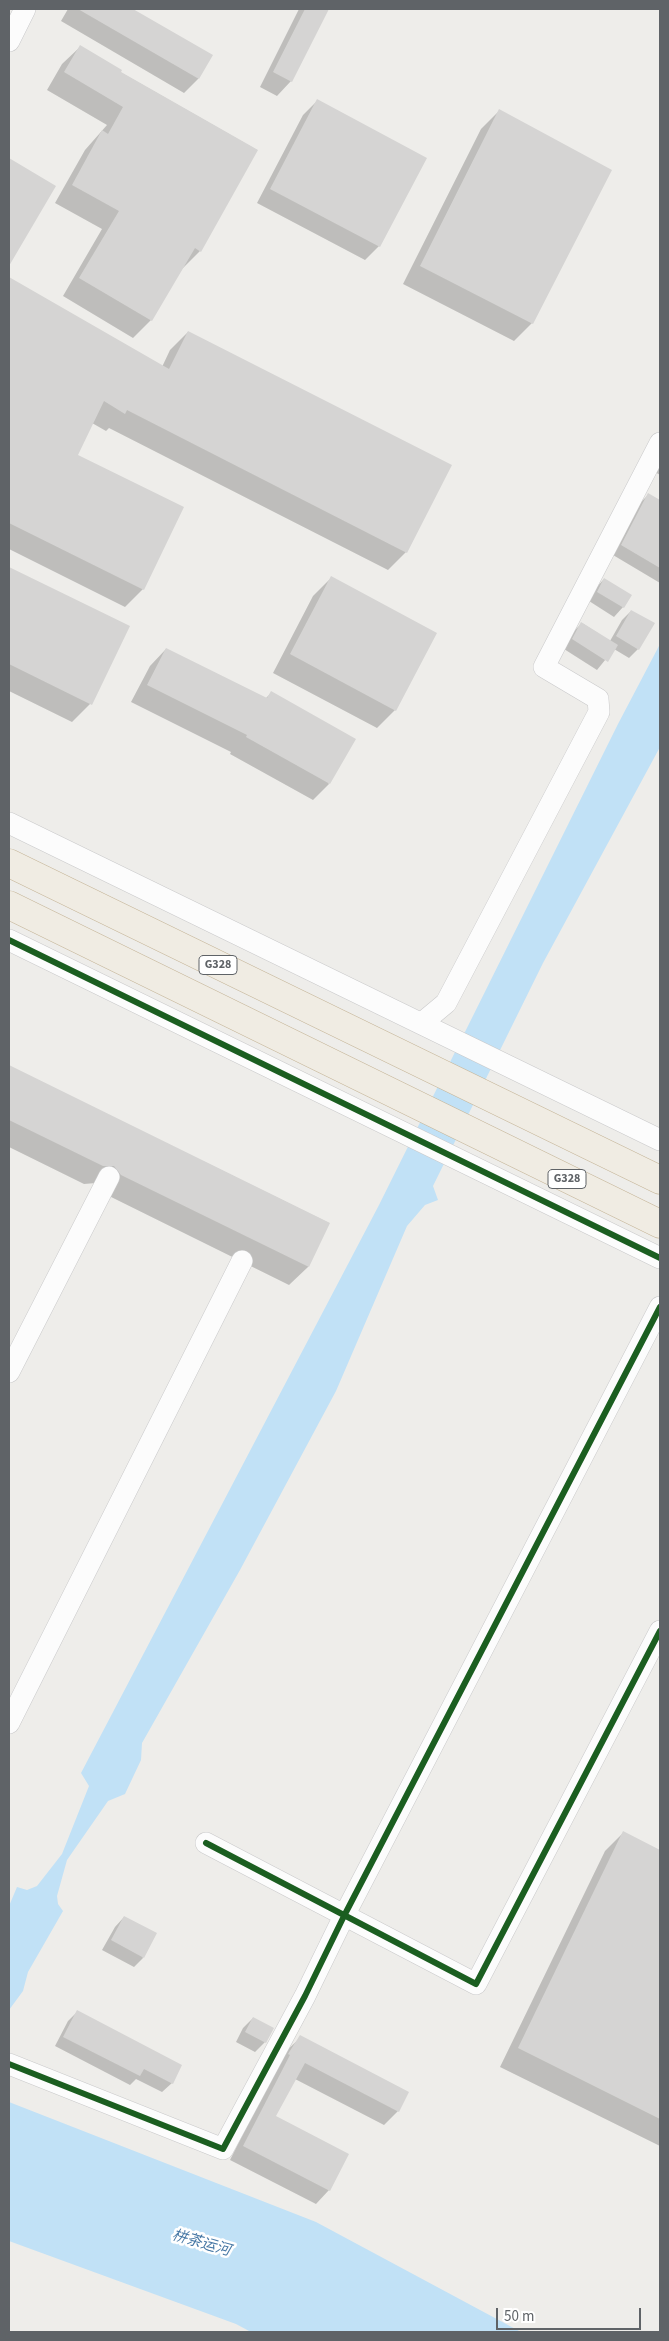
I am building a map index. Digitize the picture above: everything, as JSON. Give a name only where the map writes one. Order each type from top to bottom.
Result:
[{"type":"highway","name":"G328","points":[[9,863],[660,1180]]},
{"type":"highway","name":"G328","points":[[9,906],[660,1224]]},
{"type":"street","points":[[9,41],[25,9]]},
{"type":"street","points":[[422,1023],[446,1003],[599,712],[598,699],[544,667],[660,443]]},
{"type":"street","points":[[9,823],[660,1140]]},
{"type":"street","points":[[9,940],[660,1258]]},
{"type":"street","points":[[9,1372],[109,1177]]},
{"type":"street","points":[[9,1723],[242,1261]]},
{"type":"street","points":[[9,2064],[223,2148],[305,1996],[344,1916],[660,1307]]},
{"type":"street","points":[[206,1843],[476,1984],[660,1631]]},
{"type":"water","points":[[660,644],[660,747],[543,963],[433,1186],[438,1200],[425,1205],[407,1226],[336,1391],[240,1570],[142,1743],[141,1760],[125,1794],[108,1801],[67,1860],[57,1896],[58,1904],[63,1911],[28,1972],[23,1991],[9,2010],[9,1906],[17,1887],[27,1890],[37,1886],[62,1854],[89,1786],[81,1773],[379,1205],[618,724]]},
{"type":"water","name":"栟茶运河","points":[[9,2102],[316,2222],[521,2332],[251,2332],[236,2324],[9,2241]]},
{"type":"building","points":[[78,9],[133,9],[213,55],[199,79]]},
{"type":"building","points":[[305,9],[329,9],[292,82],[273,72]]},
{"type":"building","points":[[80,45],[122,70],[121,72],[258,150],[201,252],[195,248],[152,321],[79,278],[119,211],[72,185],[102,130],[108,134],[123,107],[64,72]]},
{"type":"building","points":[[317,99],[427,158],[380,247],[270,189]]},
{"type":"building","points":[[499,109],[612,170],[533,324],[420,266]]},
{"type":"building","points":[[9,158],[56,186],[9,266]]},
{"type":"building","points":[[9,277],[169,369],[188,331],[452,465],[407,553],[127,410],[125,414],[104,401],[78,455],[184,507],[144,590],[9,523]]},
{"type":"building","points":[[648,493],[660,500],[660,568],[621,545]]},
{"type":"building","points":[[9,567],[130,626],[92,705],[9,664]]},
{"type":"building","points":[[331,576],[437,633],[396,711],[290,654]]},
{"type":"building","points":[[604,578],[632,595],[624,608],[597,592]]},
{"type":"building","points":[[631,610],[655,623],[639,650],[616,636]]},
{"type":"building","points":[[581,622],[618,645],[608,662],[572,639]]},
{"type":"building","points":[[166,648],[267,698],[271,691],[356,739],[330,784],[246,737],[247,735],[147,685]]},
{"type":"building","points":[[9,1065],[330,1223],[309,1267],[121,1175],[114,1166],[103,1166],[9,1120]]},
{"type":"building","points":[[623,1831],[660,1850],[660,2119],[518,2048]]},
{"type":"building","points":[[124,1916],[157,1933],[144,1958],[111,1940]]},
{"type":"building","points":[[77,2010],[182,2065],[173,2084],[144,2069],[140,2076],[63,2037]]},
{"type":"building","points":[[253,2017],[274,2028],[266,2043],[245,2032]]},
{"type":"building","points":[[300,2035],[409,2092],[399,2112],[305,2063],[276,2116],[349,2154],[330,2191],[243,2146],[290,2055],[288,2054]]},
{"type":"cycle path","points":[[9,940],[660,1258]]},
{"type":"cycle path","points":[[9,2064],[223,2149],[305,1996],[344,1916],[660,1307]]},
{"type":"cycle path","points":[[206,1843],[476,1984],[660,1631]]}]
